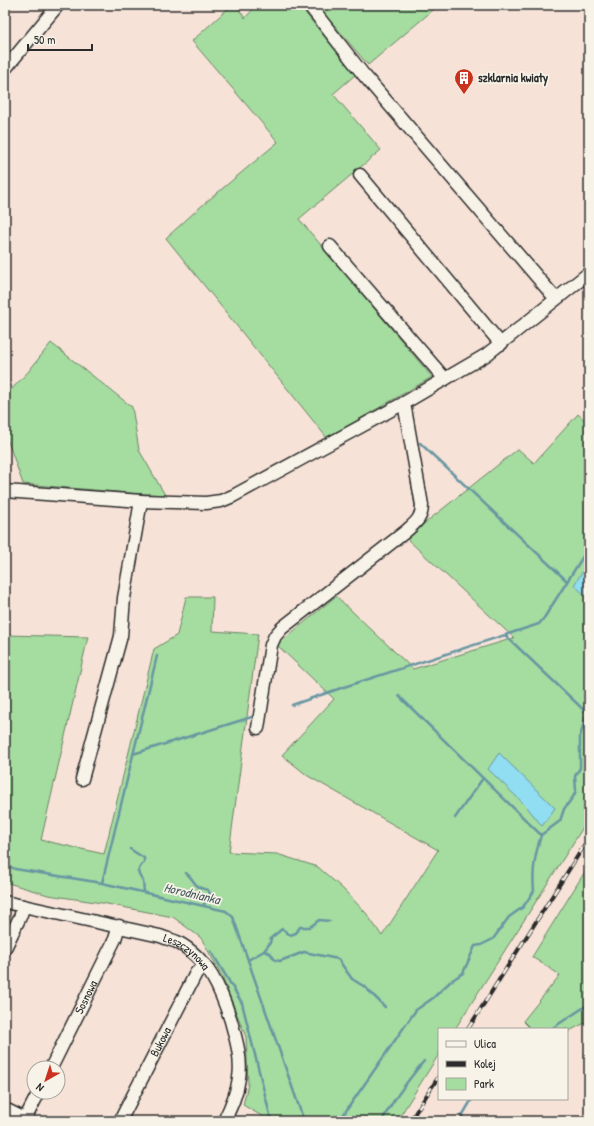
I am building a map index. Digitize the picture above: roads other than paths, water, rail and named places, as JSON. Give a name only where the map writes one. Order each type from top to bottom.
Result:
[{"type":"street","points":[[5,69],[58,5]]},
{"type":"street","points":[[309,5],[363,74],[556,299]]},
{"type":"street","points":[[360,175],[501,344]]},
{"type":"street","points":[[330,246],[445,380]]},
{"type":"street","points":[[5,491],[141,501],[206,503],[221,501],[233,496],[404,403],[486,355],[589,272]]},
{"type":"street","points":[[258,728],[271,645],[274,636],[282,628],[405,532],[418,520],[422,514],[422,506],[404,403]]},
{"type":"street","points":[[82,779],[121,636],[124,598],[141,501]]},
{"type":"street","name":"Leszczynowa","points":[[5,902],[160,936],[177,942],[205,965],[222,995],[235,1034],[239,1052],[239,1076],[236,1092],[224,1121]]},
{"type":"street","points":[[5,948],[24,906]]},
{"type":"street","name":"Sosnowa","points":[[55,1060],[115,939],[119,926]]},
{"type":"street","name":"Bukowa","points":[[120,1121],[196,973],[205,965]]},
{"type":"street","points":[[5,1109],[27,1120],[36,1100]]},
{"type":"water","points":[[586,566],[589,568],[589,592],[586,596],[574,585]]},
{"type":"water","points":[[499,753],[555,808],[542,826],[526,806],[488,769]]},
{"type":"waterway","points":[[420,443],[567,581]]},
{"type":"waterway","points":[[411,476],[416,509],[414,515]]},
{"type":"waterway","points":[[292,705],[539,624],[589,547]]},
{"type":"waterway","points":[[505,635],[589,715]]},
{"type":"waterway","points":[[102,883],[157,656]]},
{"type":"waterway","points":[[399,696],[541,835]]},
{"type":"waterway","points":[[339,1121],[416,1010],[463,973],[475,946],[481,945],[493,939],[509,917],[523,907],[534,891],[534,863],[541,835],[560,821],[564,809],[576,791],[575,776],[580,768],[580,737],[589,704]]},
{"type":"waterway","points":[[133,754],[255,716]]},
{"type":"waterway","points":[[455,818],[483,778]]},
{"type":"waterway","points":[[130,849],[144,858],[144,862],[138,872],[143,881],[144,892]]},
{"type":"waterway","name":"Horodnianka","points":[[5,864],[15,869],[102,883],[226,911],[233,917],[304,1121]]},
{"type":"waterway","points":[[186,873],[197,886],[208,890],[210,894],[205,898],[204,906]]},
{"type":"waterway","points":[[264,951],[270,943],[271,938],[282,929],[290,935],[296,933],[300,927],[310,927],[319,920],[330,921]]},
{"type":"waterway","points":[[211,951],[242,1003],[271,1119],[275,1121]]},
{"type":"waterway","points":[[248,960],[264,951],[270,953],[275,960],[280,961],[304,952],[338,959],[352,979],[365,987],[385,1007]]},
{"type":"waterway","points":[[553,1028],[589,1004]]},
{"type":"waterway","points":[[382,1121],[396,1097],[424,1061]]},
{"type":"waterway","points":[[459,1121],[471,1100]]},
{"type":"railway","points":[[469,1028],[589,838]]},
{"type":"railway","points":[[410,1121],[438,1078]]},
{"type":"place","name":"szklarnia kwiaty","points":[[464,95]]}]
